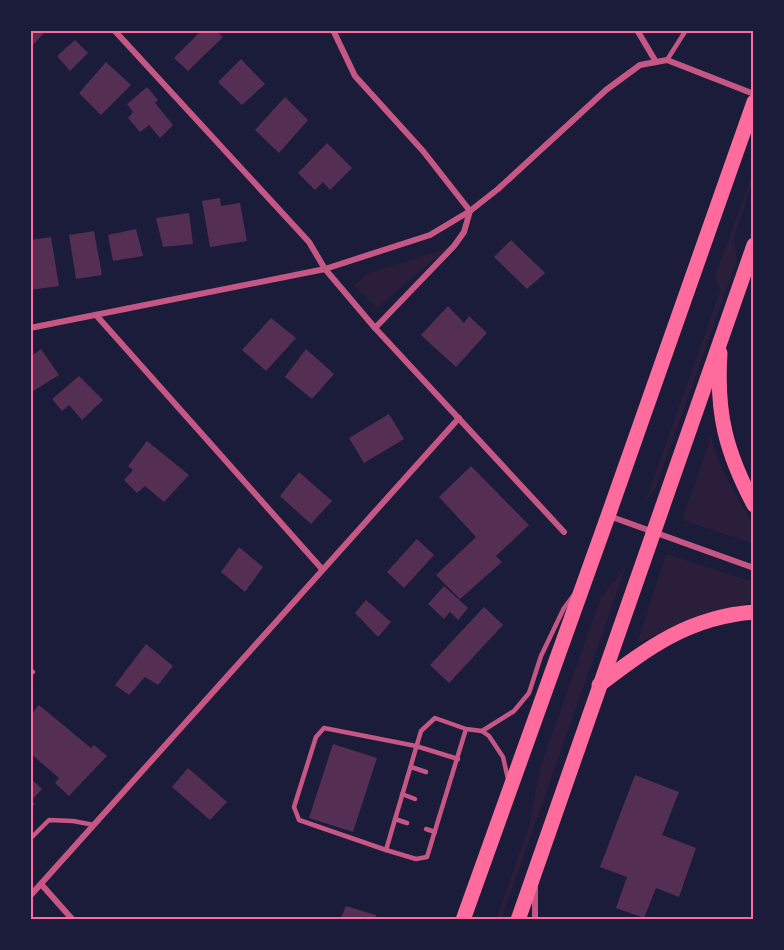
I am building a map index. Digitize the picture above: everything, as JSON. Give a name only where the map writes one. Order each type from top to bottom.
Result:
[{"type":"main road","points":[[463,920],[754,102]]},
{"type":"main road","points":[[518,920],[754,245]]},
{"type":"main road","points":[[722,337],[720,398],[725,436],[736,470],[754,506]]},
{"type":"main road","points":[[599,685],[639,654],[669,636],[707,620],[754,612]]},
{"type":"street","points":[[114,30],[309,242],[325,269],[375,328],[564,532]]},
{"type":"street","points":[[333,30],[355,76],[423,151],[470,212]]},
{"type":"street","points":[[637,30],[656,62]]},
{"type":"street","points":[[30,328],[325,269],[430,236],[470,212],[606,90],[640,65],[667,60],[754,94]]},
{"type":"street","points":[[375,328],[454,246],[464,231],[470,212]]},
{"type":"street","points":[[96,315],[322,569]]},
{"type":"street","points":[[30,896],[459,418]]},
{"type":"street","points":[[608,516],[754,568]]},
{"type":"street","points":[[535,920],[536,867]]},
{"type":"street","points":[[41,884],[73,920]]},
{"type":"lane","points":[[667,60],[686,30]]},
{"type":"lane","points":[[482,731],[514,711],[529,693],[541,656],[564,608],[586,579]]},
{"type":"lane","points":[[386,850],[421,731],[435,718],[466,729],[482,731],[496,744],[504,757],[508,775],[506,796]]},
{"type":"lane","points":[[458,759],[416,747],[324,728],[316,738],[294,807],[299,820],[416,859],[427,857],[458,759],[466,729]]},
{"type":"lane","points":[[411,766],[426,772]]},
{"type":"lane","points":[[444,778],[451,780]]},
{"type":"lane","points":[[402,794],[415,799]]},
{"type":"lane","points":[[435,806],[442,808]]},
{"type":"lane","points":[[395,819],[406,823]]},
{"type":"lane","points":[[30,839],[49,820],[94,825]]},
{"type":"lane","points":[[426,829],[435,832]]},
{"type":"shaded area","points":[[754,170],[734,238],[737,260],[655,490],[646,500],[720,291],[715,276]]},
{"type":"shaded area","points":[[448,248],[377,308],[355,286],[364,275]]},
{"type":"shaded area","points":[[711,437],[722,470],[754,526],[754,544],[682,520]]},
{"type":"shaded area","points":[[666,554],[754,582],[754,602],[694,617],[637,644]]},
{"type":"shaded area","points":[[626,567],[501,920],[496,920],[529,826],[540,768],[601,597]]},
{"type":"building","points":[[30,30],[47,30],[30,48]]},
{"type":"building","points":[[202,30],[215,30],[223,37],[188,71],[174,58]]},
{"type":"building","points":[[75,40],[88,53],[70,71],[57,56]]},
{"type":"building","points":[[241,59],[265,84],[242,105],[218,82]]},
{"type":"building","points":[[106,62],[131,85],[101,115],[79,93]]},
{"type":"building","points":[[147,87],[158,100],[155,103],[173,125],[160,138],[149,125],[140,132],[128,118],[133,112],[127,104]]},
{"type":"building","points":[[285,97],[308,120],[279,153],[255,130]]},
{"type":"building","points":[[327,143],[352,168],[330,190],[323,182],[315,190],[298,173]]},
{"type":"building","points":[[220,198],[221,206],[240,203],[247,241],[210,247],[202,201]]},
{"type":"building","points":[[189,213],[193,244],[163,247],[156,218]]},
{"type":"building","points":[[136,229],[143,256],[113,261],[108,235]]},
{"type":"building","points":[[94,231],[102,275],[76,279],[69,235]]},
{"type":"building","points":[[51,237],[59,286],[30,290],[30,240]]},
{"type":"building","points":[[511,240],[545,273],[527,289],[494,257]]},
{"type":"building","points":[[448,306],[464,323],[469,316],[487,333],[456,367],[421,335]]},
{"type":"building","points":[[271,318],[296,338],[266,371],[242,350]]},
{"type":"building","points":[[41,349],[59,375],[30,393],[30,357]]},
{"type":"building","points":[[306,349],[334,374],[312,399],[285,377]]},
{"type":"building","points":[[79,376],[103,400],[82,420],[69,405],[62,411],[52,399]]},
{"type":"building","points":[[389,414],[404,439],[364,463],[349,438]]},
{"type":"building","points":[[147,441],[189,475],[164,502],[145,486],[137,493],[124,480],[133,470],[128,466]]},
{"type":"building","points":[[471,466],[529,525],[496,556],[502,562],[460,599],[436,575],[476,537],[439,497]]},
{"type":"building","points":[[299,472],[332,501],[311,524],[280,496]]},
{"type":"building","points":[[417,539],[434,555],[404,588],[387,572]]},
{"type":"building","points":[[239,547],[263,567],[245,592],[221,572]]},
{"type":"building","points":[[444,586],[468,608],[458,620],[450,612],[444,619],[428,604]]},
{"type":"building","points":[[366,600],[391,622],[378,637],[355,613]]},
{"type":"building","points":[[484,607],[503,625],[449,683],[430,665]]},
{"type":"building","points":[[146,644],[173,666],[158,685],[145,677],[129,695],[115,685]]},
{"type":"building","points":[[39,705],[91,748],[94,745],[107,756],[69,796],[55,783],[59,778],[30,753],[30,716]]},
{"type":"building","points":[[333,744],[377,758],[353,832],[309,818]]},
{"type":"building","points":[[188,768],[227,802],[210,820],[172,787]]},
{"type":"building","points":[[635,775],[679,792],[662,835],[696,848],[679,897],[656,888],[644,918],[616,908],[627,877],[600,867]]},
{"type":"building","points":[[30,778],[42,789],[32,800],[35,804],[30,809]]},
{"type":"building","points":[[346,906],[376,915],[374,920],[340,920]]}]
